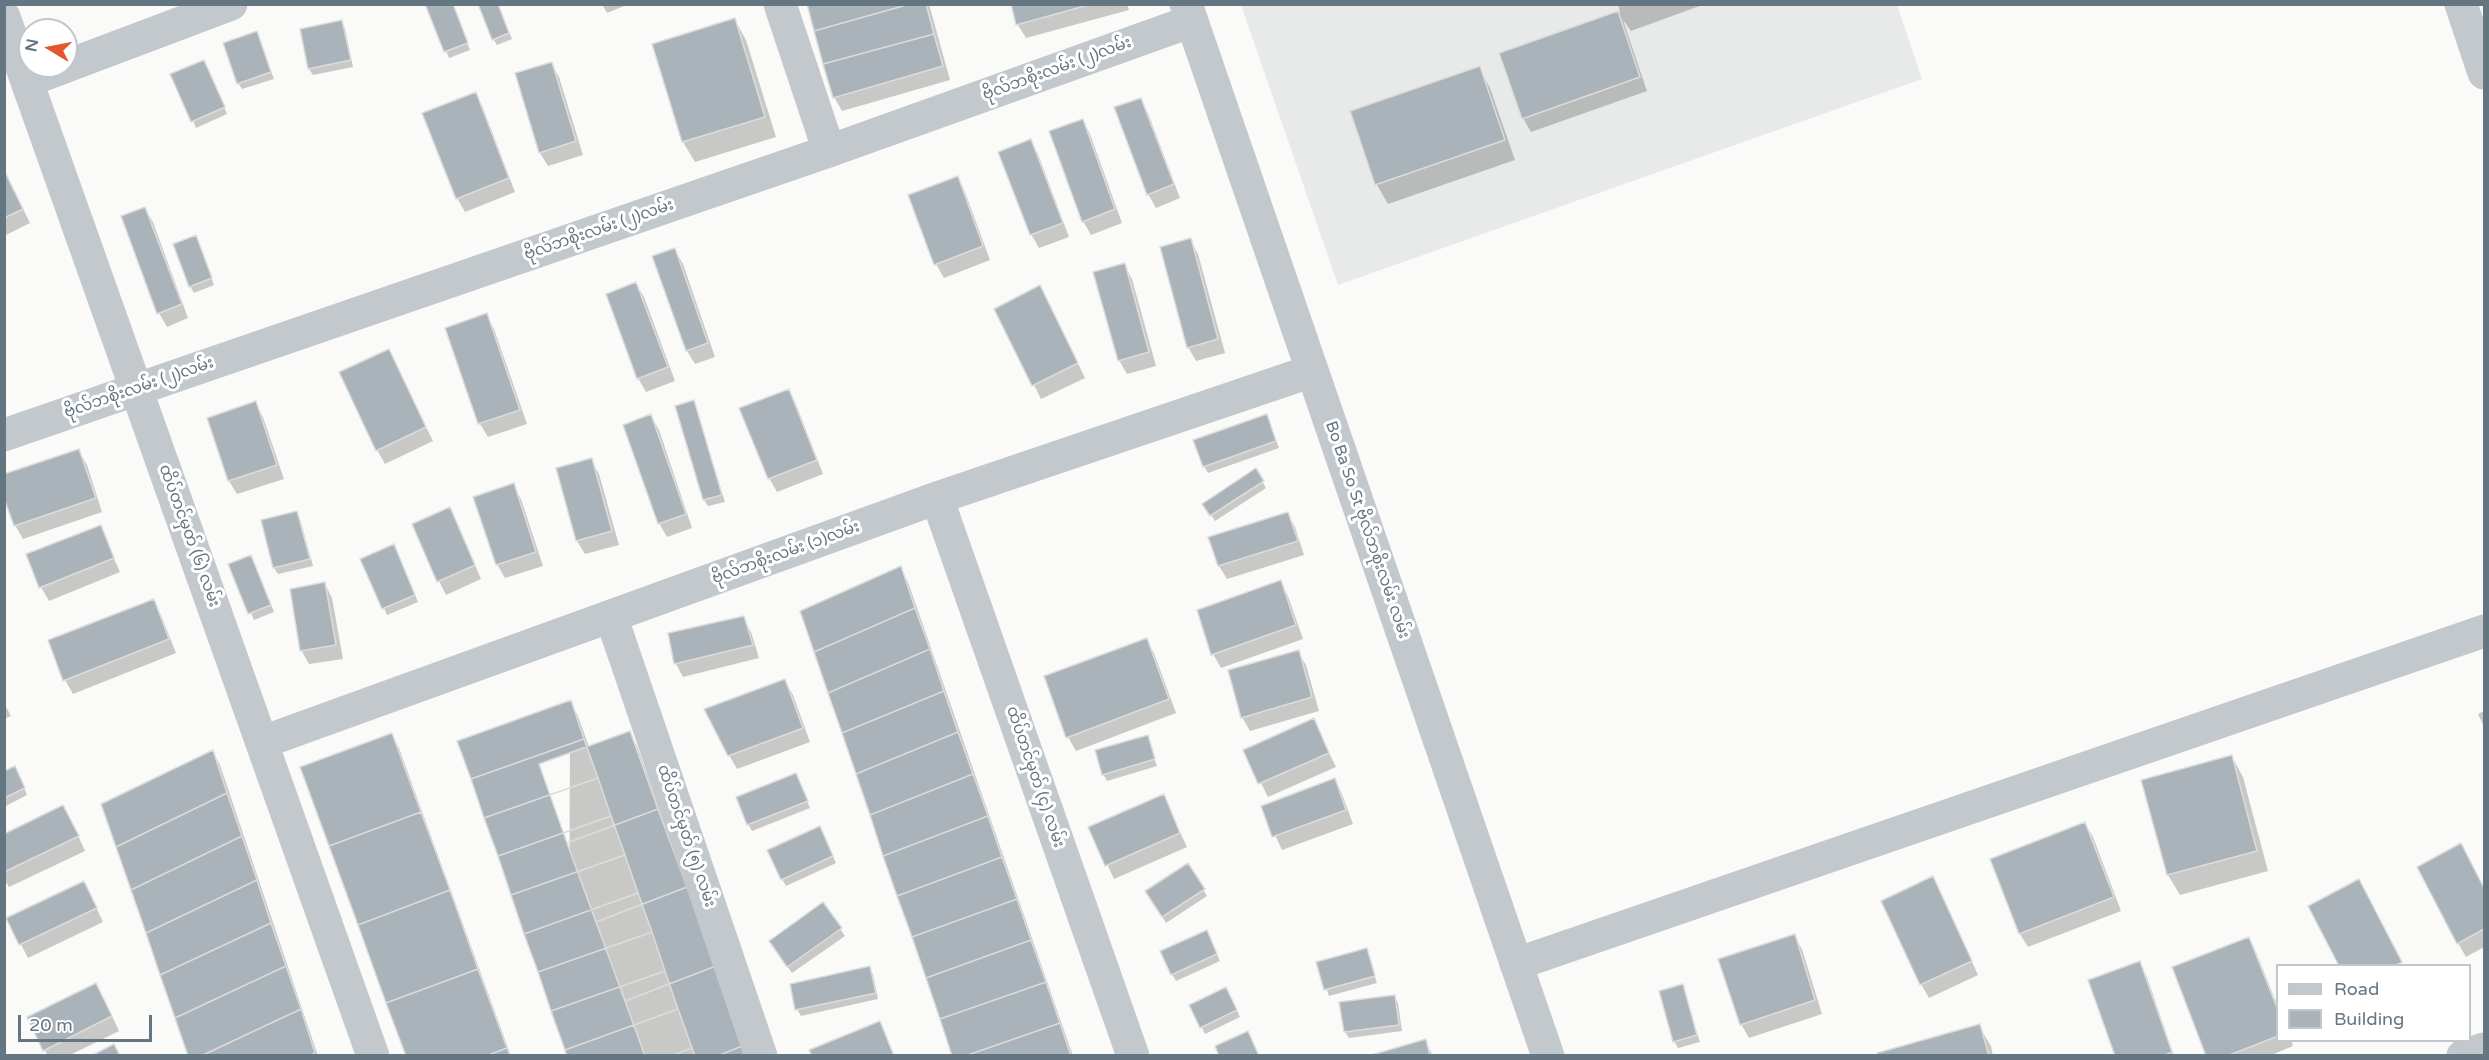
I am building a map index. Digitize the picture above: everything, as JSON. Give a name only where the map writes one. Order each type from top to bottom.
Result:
[{"type":"street","points":[[27,81],[231,4]]},
{"type":"street","points":[[780,4],[829,151]]},
{"type":"street","points":[[2461,4],[2484,73]]},
{"type":"street","name":"ဗိုလ်ဘစိုးလမ်း (၂)လမ်း","points":[[4,435],[829,151],[1189,13]]},
{"type":"street","name":"Bo Ba So St ဗိုလ်ဘစိုးလမ်း လမ်း","points":[[1189,13],[1548,1056]]},
{"type":"street","name":"ထိပ်တင်မှတ် (၆) လမ်း","points":[[4,17],[373,1056]]},
{"type":"street","name":"ဗိုလ်ဘစိုးလမ်း (၁)လမ်း","points":[[263,742],[938,498],[1312,371]]},
{"type":"street","name":"ထိပ်တင်မှတ် (၄) လမ်း","points":[[938,498],[1133,1056]]},
{"type":"street","name":"ထိပ်တင်မှတ် (၅) လမ်း","points":[[610,616],[761,1056]]},
{"type":"street","points":[[1516,964],[2484,631]]},
{"type":"street","points":[[2463,1056],[2484,1049]]},
{"type":"shaded area","points":[[1241,5],[1897,5],[1922,79],[1338,285]]},
{"type":"building","points":[[425,4],[453,4],[468,43],[444,52]]},
{"type":"building","points":[[478,4],[498,4],[509,33],[492,40]]},
{"type":"building","points":[[807,4],[910,4],[814,31]]},
{"type":"building","points":[[910,4],[926,4],[934,34],[823,64],[814,31]]},
{"type":"building","points":[[1011,4],[1092,4],[1016,25]]},
{"type":"building","points":[[1618,11],[1640,77],[1522,119],[1499,53]]},
{"type":"building","points":[[735,18],[765,117],[682,142],[652,44]]},
{"type":"building","points":[[342,20],[351,60],[308,69],[300,29]]},
{"type":"building","points":[[257,31],[271,72],[237,84],[223,43]]},
{"type":"building","points":[[934,34],[943,66],[833,98],[823,64]]},
{"type":"building","points":[[204,60],[225,107],[191,122],[170,74]]},
{"type":"building","points":[[552,62],[576,141],[539,153],[515,73]]},
{"type":"building","points":[[1480,66],[1505,140],[1375,185],[1350,111]]},
{"type":"building","points":[[476,92],[509,178],[456,199],[422,113]]},
{"type":"building","points":[[1141,98],[1174,184],[1147,195],[1114,107]]},
{"type":"building","points":[[1083,119],[1115,209],[1082,222],[1049,131]]},
{"type":"building","points":[[1031,139],[1063,223],[1030,235],[998,152]]},
{"type":"building","points":[[4,170],[23,209],[4,218]]},
{"type":"building","points":[[958,176],[983,246],[934,265],[908,195]]},
{"type":"building","points":[[145,207],[182,304],[157,314],[121,216]]},
{"type":"building","points":[[196,235],[212,278],[189,287],[173,244]]},
{"type":"building","points":[[1191,238],[1218,339],[1187,348],[1160,247]]},
{"type":"building","points":[[675,248],[708,343],[686,351],[652,256]]},
{"type":"building","points":[[1125,263],[1149,352],[1118,361],[1093,272]]},
{"type":"building","points":[[636,282],[668,367],[637,379],[606,294]]},
{"type":"building","points":[[1040,285],[1078,363],[1032,386],[994,309]]},
{"type":"building","points":[[487,313],[520,410],[478,424],[445,328]]},
{"type":"building","points":[[389,349],[426,427],[376,451],[339,372]]},
{"type":"building","points":[[789,389],[817,460],[768,479],[739,408]]},
{"type":"building","points":[[694,400],[722,495],[703,500],[675,406]]},
{"type":"building","points":[[256,401],[277,465],[228,481],[207,418]]},
{"type":"building","points":[[651,414],[686,514],[658,524],[623,425]]},
{"type":"building","points":[[1267,414],[1276,441],[1203,467],[1193,440]]},
{"type":"building","points":[[79,449],[96,498],[14,526],[4,498],[4,474]]},
{"type":"building","points":[[592,458],[612,531],[576,541],[556,468]]},
{"type":"building","points":[[1256,468],[1264,481],[1210,516],[1202,504]]},
{"type":"building","points":[[514,483],[536,552],[496,565],[473,497]]},
{"type":"building","points":[[450,507],[475,565],[437,582],[412,524]]},
{"type":"building","points":[[297,511],[310,559],[273,568],[261,520]]},
{"type":"building","points":[[1288,512],[1298,541],[1218,566],[1208,537]]},
{"type":"building","points":[[101,525],[114,558],[39,588],[26,554]]},
{"type":"building","points":[[394,544],[415,595],[382,609],[360,559]]},
{"type":"building","points":[[251,555],[271,605],[248,614],[228,564]]},
{"type":"building","points":[[901,566],[915,608],[814,652],[800,611]]},
{"type":"building","points":[[1281,580],[1296,625],[1211,655],[1197,610]]},
{"type":"building","points":[[325,582],[336,645],[300,651],[290,589]]},
{"type":"building","points":[[154,599],[169,639],[63,681],[48,640]]},
{"type":"building","points":[[915,608],[930,649],[828,693],[814,652]]},
{"type":"building","points":[[744,616],[753,645],[674,664],[668,633]]},
{"type":"building","points":[[1147,638],[1169,699],[1066,738],[1044,676]]},
{"type":"building","points":[[930,649],[944,691],[842,733],[828,693]]},
{"type":"building","points":[[1299,650],[1312,697],[1241,718],[1228,670]]},
{"type":"building","points":[[785,679],[803,728],[728,756],[704,709]]},
{"type":"building","points":[[944,691],[958,732],[856,774],[842,733]]},
{"type":"building","points":[[571,700],[584,739],[471,779],[457,741]]},
{"type":"building","points":[[1314,718],[1329,753],[1258,784],[1243,750]]},
{"type":"building","points":[[630,731],[658,809],[567,843],[539,764]]},
{"type":"building","points":[[958,732],[973,774],[870,815],[856,774]]},
{"type":"building","points":[[392,733],[421,812],[329,846],[300,767]]},
{"type":"building","points":[[1148,735],[1155,759],[1102,775],[1095,750]]},
{"type":"building","points":[[584,739],[598,778],[484,818],[471,779]]},
{"type":"building","points":[[213,750],[227,793],[116,847],[101,804]]},
{"type":"building","points":[[2232,755],[2257,851],[2167,875],[2141,780]]},
{"type":"building","points":[[15,766],[25,788],[4,798],[4,771]]},
{"type":"building","points":[[796,773],[808,801],[747,825],[736,797]]},
{"type":"building","points":[[973,774],[988,816],[883,856],[870,815]]},
{"type":"building","points":[[598,778],[611,816],[498,856],[484,818]]},
{"type":"building","points":[[1335,778],[1346,810],[1272,837],[1261,806]]},
{"type":"building","points":[[227,793],[242,836],[131,890],[116,847]]},
{"type":"building","points":[[1164,794],[1180,833],[1105,866],[1088,827]]},
{"type":"building","points":[[63,805],[79,836],[4,872],[4,834]]},
{"type":"building","points":[[658,809],[687,887],[596,922],[567,843]]},
{"type":"building","points":[[421,812],[450,890],[358,925],[329,846]]},
{"type":"building","points":[[611,816],[625,855],[511,895],[498,856]]},
{"type":"building","points":[[988,816],[1002,857],[897,896],[883,856]]},
{"type":"building","points":[[2085,822],[2114,897],[2019,934],[1990,859]]},
{"type":"building","points":[[820,826],[833,856],[781,880],[767,850]]},
{"type":"building","points":[[242,836],[257,880],[146,933],[131,890]]},
{"type":"building","points":[[2461,843],[2484,888],[2484,929],[2457,944],[2417,867]]},
{"type":"building","points":[[625,855],[638,893],[524,934],[511,895]]},
{"type":"building","points":[[1002,857],[1017,899],[912,937],[897,896]]},
{"type":"building","points":[[1188,863],[1205,889],[1162,917],[1145,891]]},
{"type":"building","points":[[1933,876],[1972,961],[1920,985],[1881,901]]},
{"type":"building","points":[[2359,879],[2402,962],[2398,964],[2338,964],[2308,906]]},
{"type":"building","points":[[257,880],[271,923],[160,975],[146,933]]},
{"type":"building","points":[[84,881],[97,908],[19,945],[6,918]]},
{"type":"building","points":[[687,887],[716,966],[625,1001],[596,922]]},
{"type":"building","points":[[450,890],[478,969],[386,1003],[358,925]]},
{"type":"building","points":[[638,893],[652,932],[538,972],[524,934]]},
{"type":"building","points":[[1017,899],[1031,940],[926,978],[912,937]]},
{"type":"building","points":[[823,902],[842,928],[787,967],[769,941]]},
{"type":"building","points":[[271,923],[286,966],[175,1018],[160,975]]},
{"type":"building","points":[[1207,930],[1217,954],[1171,975],[1160,951]]},
{"type":"building","points":[[652,932],[665,971],[551,1011],[538,972]]},
{"type":"building","points":[[1795,934],[1815,1000],[1740,1025],[1718,959]]},
{"type":"building","points":[[2249,937],[2276,1005],[2276,1037],[2227,1056],[2206,1056],[2172,967]]},
{"type":"building","points":[[1031,940],[1046,982],[940,1019],[926,978]]},
{"type":"building","points":[[1367,948],[1375,976],[1324,990],[1316,962]]},
{"type":"building","points":[[2140,961],[2172,1052],[2163,1056],[2115,1056],[2088,980]]},
{"type":"building","points":[[286,966],[301,1009],[201,1056],[188,1056],[175,1018]]},
{"type":"building","points":[[716,966],[745,1045],[717,1056],[645,1056],[625,1001]]},
{"type":"building","points":[[870,966],[876,993],[795,1010],[790,984]]},
{"type":"building","points":[[478,969],[507,1048],[486,1056],[406,1056],[386,1003]]},
{"type":"building","points":[[665,971],[678,1009],[565,1050],[551,1011]]},
{"type":"building","points":[[1046,982],[1060,1023],[965,1056],[952,1056],[940,1019]]},
{"type":"building","points":[[96,983],[112,1016],[43,1051],[27,1017]]},
{"type":"building","points":[[1683,984],[1697,1035],[1673,1042],[1659,991]]},
{"type":"building","points":[[1226,987],[1237,1010],[1200,1028],[1189,1005]]},
{"type":"building","points":[[1395,995],[1399,1025],[1344,1032],[1339,1002]]},
{"type":"building","points":[[301,1009],[315,1053],[310,1056],[201,1056]]},
{"type":"building","points":[[678,1009],[692,1048],[671,1056],[567,1056],[565,1050]]},
{"type":"building","points":[[880,1021],[894,1056],[812,1056],[809,1050]]},
{"type":"building","points":[[1060,1023],[1071,1056],[965,1056]]},
{"type":"building","points":[[1980,1024],[1989,1056],[1878,1056],[1877,1053]]},
{"type":"building","points":[[1248,1031],[1259,1056],[1219,1056],[1215,1046]]},
{"type":"building","points":[[1426,1039],[1430,1056],[1368,1056]]},
{"type":"building","points":[[114,1044],[120,1056],[91,1056]]},
{"type":"building","points":[[745,1045],[749,1056],[717,1056]]},
{"type":"building","points":[[507,1048],[510,1056],[486,1056]]},
{"type":"building","points":[[692,1048],[695,1056],[671,1056]]}]
